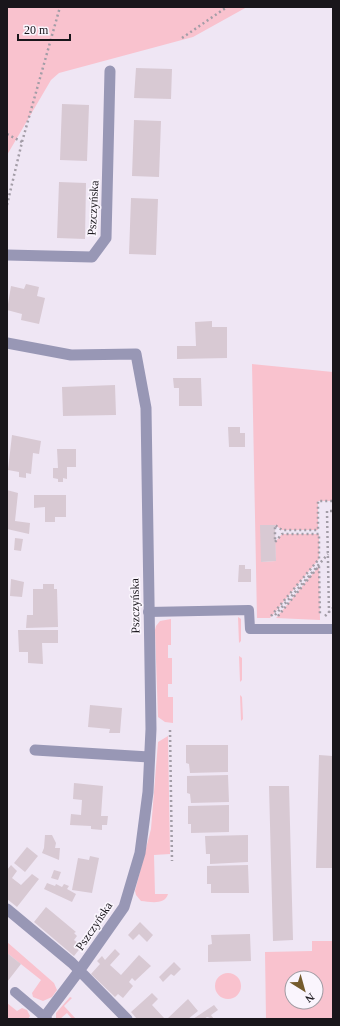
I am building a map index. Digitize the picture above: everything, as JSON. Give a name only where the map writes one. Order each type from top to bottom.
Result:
[{"type":"street","name":"Pszczyńska","points":[[7,255],[92,257],[106,238],[110,71]]},
{"type":"street","name":"Pszczyńska","points":[[7,343],[71,354],[136,354],[146,408],[150,729],[148,792],[140,853],[124,907],[45,1018]]},
{"type":"street","points":[[35,750],[149,758]]},
{"type":"street","name":"Pszczyńska","points":[[7,909],[72,964],[127,1019]]},
{"type":"lane","points":[[148,612],[249,610],[250,629],[331,629]]},
{"type":"lane","points":[[15,992],[45,1018]]},
{"type":"path","points":[[7,205],[22,142],[60,7]]},
{"type":"path","points":[[182,38],[227,7]]},
{"type":"path","points":[[7,134],[22,142]]},
{"type":"path","points":[[273,618],[270,618],[319,559],[319,534],[282,534],[275,542],[275,525],[282,530],[318,530],[318,501],[333,501]]},
{"type":"path","points":[[331,629],[328,612],[327,511],[333,511]]},
{"type":"path","points":[[273,618],[328,554]]},
{"type":"path","points":[[273,618],[276,618],[319,566],[320,620],[333,608]]},
{"type":"path","points":[[170,730],[172,861]]},
{"type":"shaded area","points":[[7,7],[247,7],[193,37],[59,73],[51,80],[7,155]]},
{"type":"shaded area","points":[[252,364],[333,372],[333,501],[318,501],[318,530],[282,530],[275,525],[261,525],[261,562],[276,561],[275,542],[282,534],[319,534],[319,559],[270,618],[257,618]]},
{"type":"shaded area","points":[[319,566],[320,620],[276,618]]},
{"type":"shaded area","points":[[238,617],[241,619],[241,641],[239,643]]},
{"type":"shaded area","points":[[171,619],[171,645],[168,645],[168,658],[172,658],[172,684],[168,684],[168,697],[173,697],[173,723],[165,722],[158,717],[155,630],[160,621]]},
{"type":"shaded area","points":[[239,656],[242,658],[242,680],[240,682]]},
{"type":"shaded area","points":[[240,695],[242,697],[243,719],[241,721]]},
{"type":"shaded area","points":[[168,736],[170,854],[154,855],[155,894],[168,894],[164,900],[161,901],[141,901],[136,895],[135,891],[151,829],[158,742]]},
{"type":"shaded area","points":[[312,941],[333,941],[333,1019],[266,1019],[265,952],[312,951]]},
{"type":"shaded area","points":[[7,942],[54,983],[57,990],[52,997],[43,1001],[33,997],[32,993],[41,980],[7,953]]},
{"type":"shaded area","points":[[228,973],[237,977],[241,986],[237,995],[228,999],[219,995],[215,986],[219,977]]},
{"type":"shaded area","points":[[70,997],[72,998],[64,1006],[76,1019],[72,1019],[67,1013],[60,1019],[56,1019],[56,1013]]},
{"type":"shaded area","points":[[7,1003],[17,1011],[22,1008],[27,1010],[30,1016],[28,1019],[7,1019]]},
{"type":"building","points":[[136,68],[172,69],[171,99],[134,98]]},
{"type":"building","points":[[62,104],[89,105],[87,161],[60,160]]},
{"type":"building","points":[[134,120],[161,121],[159,177],[132,176]]},
{"type":"building","points":[[59,182],[86,183],[85,239],[57,238]]},
{"type":"building","points":[[131,198],[158,199],[156,255],[129,254]]},
{"type":"building","points":[[26,284],[39,287],[37,296],[45,298],[39,324],[21,320],[22,314],[7,310],[11,286],[24,289]]},
{"type":"building","points":[[212,321],[212,327],[227,327],[227,358],[177,359],[177,346],[196,346],[195,322]]},
{"type":"building","points":[[173,378],[201,378],[202,406],[179,406],[179,388],[174,388]]},
{"type":"building","points":[[115,385],[116,415],[63,416],[62,387]]},
{"type":"building","points":[[228,427],[240,427],[240,433],[245,433],[245,447],[229,447]]},
{"type":"building","points":[[12,435],[41,441],[39,454],[33,453],[31,474],[26,473],[26,478],[19,477],[19,472],[8,470]]},
{"type":"building","points":[[57,449],[76,449],[76,467],[67,467],[67,479],[63,478],[63,482],[58,482],[58,479],[53,478],[53,468],[58,468]]},
{"type":"building","points":[[7,490],[18,493],[15,521],[30,523],[29,534],[7,529]]},
{"type":"building","points":[[34,495],[66,495],[66,517],[55,517],[55,522],[45,522],[45,507],[34,508]]},
{"type":"building","points":[[260,525],[275,525],[276,561],[261,562]]},
{"type":"building","points":[[15,538],[23,539],[21,551],[14,550]]},
{"type":"building","points":[[239,565],[245,565],[245,569],[251,569],[251,582],[238,582]]},
{"type":"building","points":[[11,579],[24,582],[22,597],[10,596]]},
{"type":"building","points":[[43,584],[54,584],[54,589],[57,589],[58,627],[26,628],[27,615],[33,615],[33,589],[43,589]]},
{"type":"building","points":[[18,630],[58,630],[58,643],[42,643],[43,664],[28,663],[28,652],[19,652]]},
{"type":"building","points":[[90,705],[122,708],[120,733],[109,733],[110,729],[88,727]]},
{"type":"building","points":[[186,745],[228,745],[228,772],[190,773],[189,764],[186,763]]},
{"type":"building","points":[[319,755],[333,756],[333,868],[316,868]]},
{"type":"building","points":[[228,775],[229,802],[191,803],[190,794],[187,793],[187,776]]},
{"type":"building","points":[[74,783],[103,786],[101,816],[108,816],[107,825],[102,825],[102,830],[91,829],[91,826],[70,825],[71,814],[81,815],[82,800],[73,799]]},
{"type":"building","points":[[269,786],[289,786],[293,940],[273,941]]},
{"type":"building","points":[[229,805],[229,832],[191,833],[191,824],[188,824],[188,806]]},
{"type":"building","points":[[45,835],[52,835],[56,843],[55,848],[60,848],[59,860],[42,853]]},
{"type":"building","points":[[248,835],[248,862],[210,864],[210,854],[206,854],[205,836]]},
{"type":"building","points":[[27,847],[38,856],[25,872],[14,863]]},
{"type":"building","points":[[90,856],[99,858],[92,893],[72,890],[78,858],[89,860]]},
{"type":"building","points":[[11,865],[17,871],[12,878],[21,885],[32,874],[39,879],[17,907],[7,899],[7,870]]},
{"type":"building","points":[[248,865],[249,893],[211,893],[211,884],[207,884],[207,866]]},
{"type":"building","points":[[54,870],[61,872],[58,880],[51,878]]},
{"type":"building","points":[[47,883],[55,886],[56,884],[62,887],[64,884],[69,886],[67,889],[76,894],[72,902],[44,889]]},
{"type":"building","points":[[46,907],[76,932],[74,933],[77,936],[74,940],[82,946],[74,956],[34,922]]},
{"type":"building","points":[[140,922],[153,935],[147,942],[139,934],[133,940],[128,935]]},
{"type":"building","points":[[250,934],[251,961],[208,962],[208,945],[212,944],[211,935]]},
{"type":"building","points":[[115,949],[120,954],[110,965],[121,975],[139,955],[151,966],[135,981],[132,978],[129,982],[133,986],[123,998],[118,994],[115,997],[91,974],[100,964],[97,961],[102,956],[105,960]]},
{"type":"building","points":[[7,953],[21,964],[7,982]]},
{"type":"building","points":[[174,962],[181,969],[174,976],[171,974],[163,982],[159,977]]},
{"type":"building","points":[[152,993],[158,999],[152,1005],[165,1019],[137,1019],[131,1012]]},
{"type":"building","points":[[188,999],[198,1011],[188,1019],[167,1019]]},
{"type":"building","points":[[214,1005],[218,1010],[211,1015],[214,1019],[207,1017],[204,1019],[193,1019]]}]
